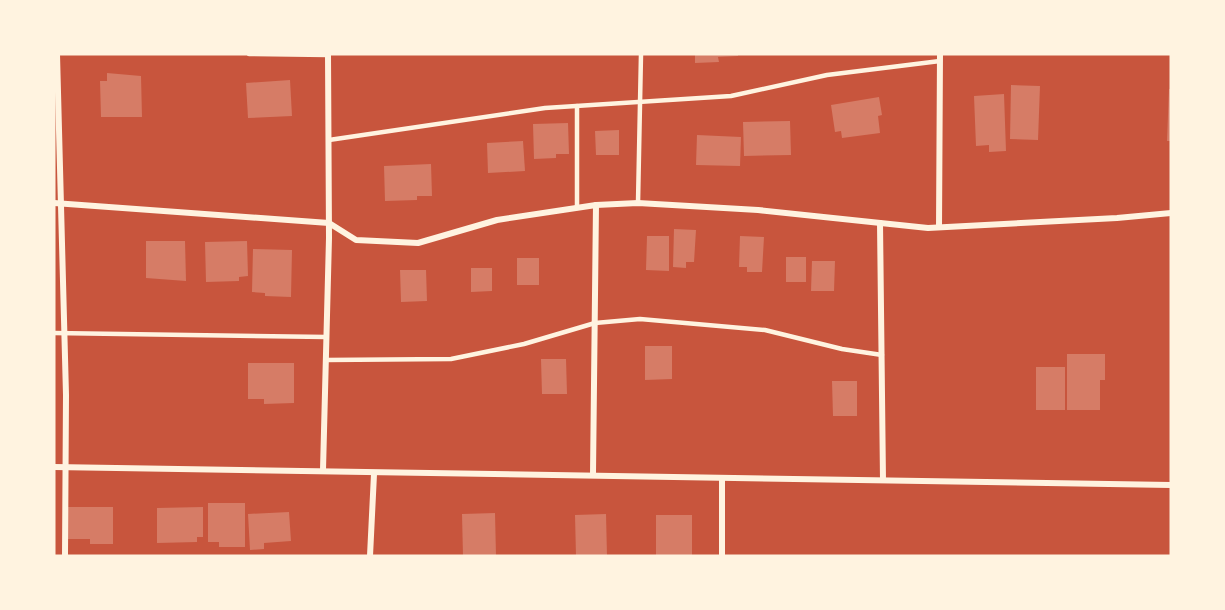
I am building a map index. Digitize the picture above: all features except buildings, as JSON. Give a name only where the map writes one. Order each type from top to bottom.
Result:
[{"type":"street","points":[[57,54],[58,203],[64,333],[64,556]]},
{"type":"street","points":[[323,471],[329,223],[328,54]]},
{"type":"street","points":[[939,227],[940,58]]},
{"type":"street","points":[[58,203],[329,223],[356,240],[418,243],[497,220],[597,205],[638,204],[758,210],[939,227],[1171,213]]},
{"type":"street","points":[[592,474],[597,205]]},
{"type":"street","points":[[880,223],[883,480]]},
{"type":"street","points":[[54,466],[374,474],[592,474],[1171,484]]},
{"type":"street","points":[[370,556],[374,474]]},
{"type":"street","points":[[722,478],[722,556]]},
{"type":"lane","points":[[249,54],[328,54]]},
{"type":"lane","points":[[638,204],[641,54]]},
{"type":"lane","points":[[328,140],[545,108],[731,96],[827,75],[940,58]]},
{"type":"lane","points":[[577,208],[578,106]]},
{"type":"lane","points":[[326,360],[451,359],[524,344],[595,323],[640,319],[765,330],[842,349],[882,355]]},
{"type":"lane","points":[[54,333],[326,337]]}]
